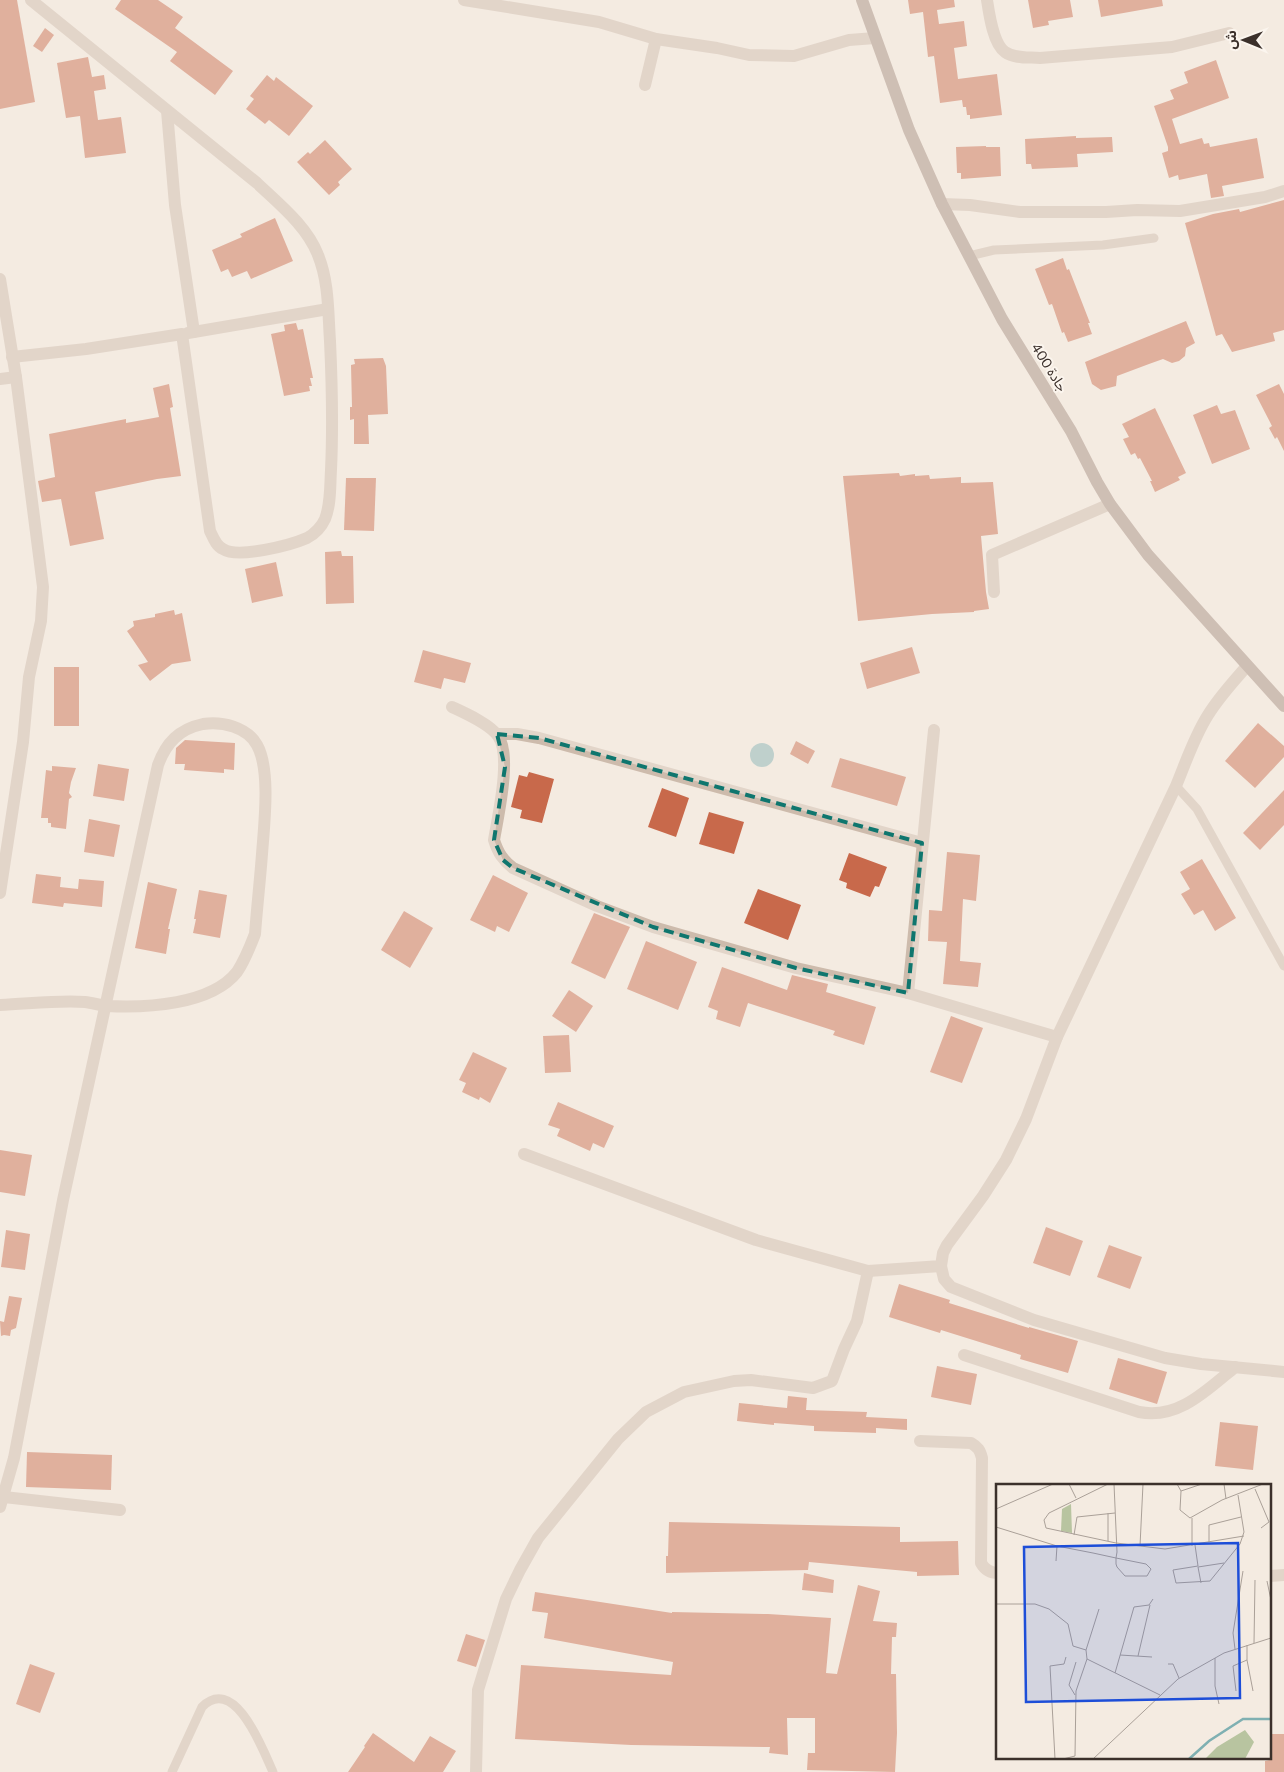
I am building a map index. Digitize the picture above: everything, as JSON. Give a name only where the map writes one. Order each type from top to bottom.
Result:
[{"type":"main road","name":"جادة 400","points":[[862,0],[908,130],[942,204],[1002,318],[1072,431],[1110,504],[1148,555],[1284,706]]},
{"type":"street","points":[[31,0],[258,183],[288,212],[310,239],[318,255],[328,293],[332,404],[330,499],[325,519],[317,531],[309,537],[272,549],[230,552],[222,549],[210,531],[174,205],[167,111]]},
{"type":"street","points":[[464,0],[599,22],[656,40],[717,48],[749,55],[794,56],[848,40],[875,38]]},
{"type":"street","points":[[986,0],[999,45],[1005,52],[1018,57],[1050,57],[1172,47],[1229,33]]},
{"type":"street","points":[[646,85],[656,40]]},
{"type":"street","points":[[942,204],[970,205],[1020,212],[1180,211],[1265,197],[1284,191]]},
{"type":"street","points":[[0,278],[16,377],[43,587],[41,621],[31,669],[23,742],[6,812],[0,893]]},
{"type":"street","points":[[12,357],[86,350],[328,309]]},
{"type":"street","points":[[0,378],[16,377]]},
{"type":"street","points":[[994,592],[992,555],[1110,504]]},
{"type":"street","points":[[1247,666],[1224,692],[1206,717],[1176,786],[1057,1037],[1026,1119],[1006,1160],[983,1196],[947,1244],[941,1266],[944,1279],[951,1287],[1034,1320],[1165,1358],[1201,1364],[1284,1372]]},
{"type":"street","points":[[452,707],[497,734],[517,734],[539,738],[922,843]]},
{"type":"street","points":[[0,1005],[85,1002],[106,1006],[156,1007],[184,1001],[212,990],[225,983],[236,973],[248,953],[255,934],[266,798],[262,756],[252,738],[244,731],[220,723],[198,725],[182,732],[172,740],[163,751],[158,765],[106,1006],[63,1200],[14,1458],[2,1502],[120,1510]]},
{"type":"street","points":[[908,992],[934,730]]},
{"type":"street","points":[[497,734],[503,747],[504,767],[494,840],[504,860],[513,868],[596,906],[652,927],[796,968],[908,992],[1057,1037]]},
{"type":"street","points":[[524,1154],[756,1240],[868,1271],[941,1266]]},
{"type":"street","points":[[476,1772],[478,1690],[506,1599],[538,1538],[618,1439],[646,1412],[684,1392],[734,1381],[751,1380],[813,1388],[832,1381],[857,1321],[868,1271]]},
{"type":"street","points":[[964,1355],[1152,1415],[1181,1407],[1193,1400],[1235,1367]]},
{"type":"street","points":[[920,1441],[977,1446],[982,1458],[981,1563],[989,1571],[996,1573]]},
{"type":"lane","points":[[969,256],[994,250],[1103,244],[1154,238]]},
{"type":"lane","points":[[1176,786],[1197,809],[1284,966]]},
{"type":"lane","points":[[172,1772],[202,1706],[209,1700],[215,1699],[232,1703],[247,1719],[273,1772]]},
{"type":"highlighted area","points":[[497,734],[539,738],[922,843],[908,993],[796,968],[653,927],[513,868],[503,860],[494,840],[505,767]]},
{"type":"water","points":[[762,743],[771,746],[774,755],[771,764],[762,767],[753,764],[750,755],[753,746]]},
{"type":"building","points":[[0,0],[17,0],[35,102],[0,109]]},
{"type":"building","points":[[121,0],[158,0],[183,17],[175,28],[233,71],[215,95],[170,61],[177,52],[115,9]]},
{"type":"building","points":[[908,0],[954,0],[955,7],[937,10],[939,24],[964,21],[967,46],[954,48],[958,79],[997,74],[1002,115],[970,119],[970,115],[967,115],[966,107],[963,107],[962,100],[940,103],[934,56],[928,57],[923,12],[910,14]]},
{"type":"building","points":[[1028,0],[1070,0],[1073,17],[1048,21],[1049,25],[1033,28]]},
{"type":"building","points":[[1098,0],[1162,0],[1163,6],[1101,17]]},
{"type":"building","points":[[45,28],[54,35],[42,52],[33,46]]},
{"type":"building","points":[[88,57],[92,77],[104,75],[106,89],[94,91],[98,120],[121,117],[126,153],[85,158],[80,116],[66,118],[57,63]]},
{"type":"building","points":[[1216,60],[1229,98],[1172,119],[1180,144],[1202,138],[1204,144],[1209,143],[1210,147],[1257,138],[1264,178],[1222,186],[1224,196],[1211,198],[1207,174],[1179,180],[1178,175],[1169,178],[1162,153],[1168,151],[1168,147],[1154,106],[1174,99],[1170,90],[1188,83],[1184,72]]},
{"type":"building","points":[[267,75],[274,81],[276,77],[313,106],[289,136],[269,120],[265,124],[246,109],[254,99],[250,96]]},
{"type":"building","points":[[1076,136],[1076,138],[1112,137],[1113,152],[1077,154],[1078,167],[1032,169],[1031,164],[1026,164],[1025,139]]},
{"type":"building","points":[[325,140],[352,169],[338,182],[340,185],[329,195],[297,162],[308,152],[310,154]]},
{"type":"building","points":[[956,147],[1000,147],[1001,176],[961,179],[961,173],[957,173]]},
{"type":"building","points":[[1284,200],[1284,330],[1273,333],[1275,341],[1232,352],[1222,334],[1216,336],[1185,223],[1213,214],[1239,209],[1240,212]]},
{"type":"building","points":[[275,218],[293,261],[251,279],[247,271],[232,277],[228,269],[221,272],[212,250],[242,237],[240,234]]},
{"type":"building","points":[[1063,258],[1090,323],[1088,323],[1092,334],[1068,342],[1064,332],[1062,333],[1052,304],[1049,305],[1035,269]]},
{"type":"building","points":[[1186,321],[1195,343],[1186,348],[1185,356],[1179,361],[1172,363],[1163,359],[1149,364],[1117,376],[1116,386],[1101,390],[1092,384],[1085,362]]},
{"type":"building","points":[[296,323],[298,330],[303,329],[313,378],[310,378],[312,386],[309,386],[310,391],[284,396],[271,334],[285,331],[284,325]]},
{"type":"building","points":[[383,358],[386,366],[388,414],[368,415],[369,444],[354,444],[354,419],[350,420],[350,407],[352,407],[351,365],[355,364],[354,359]]},
{"type":"building","points":[[169,384],[173,407],[170,408],[181,476],[95,492],[104,539],[70,546],[61,499],[42,502],[38,481],[55,477],[49,434],[126,419],[126,423],[159,417],[153,388]]},
{"type":"building","points":[[1279,384],[1284,394],[1284,451],[1277,437],[1275,439],[1269,428],[1272,426],[1256,395]]},
{"type":"building","points":[[1217,405],[1221,414],[1235,410],[1250,449],[1212,464],[1193,415]]},
{"type":"building","points":[[1155,408],[1186,473],[1178,477],[1180,480],[1155,492],[1150,481],[1152,481],[1140,458],[1138,459],[1135,453],[1131,455],[1123,439],[1129,437],[1122,424]]},
{"type":"building","points":[[899,473],[900,476],[929,475],[930,479],[961,477],[961,483],[993,482],[998,534],[981,536],[989,609],[974,612],[858,621],[843,476]]},
{"type":"building","points":[[346,478],[376,478],[374,531],[344,530]]},
{"type":"building","points":[[341,551],[342,556],[353,556],[354,603],[326,604],[325,552]]},
{"type":"building","points":[[276,562],[283,596],[252,603],[245,569]]},
{"type":"building","points":[[174,610],[175,615],[182,613],[191,661],[172,664],[150,681],[138,665],[148,662],[127,631],[134,626],[133,621],[155,617],[155,614]]},
{"type":"building","points":[[912,647],[920,673],[867,689],[860,663]]},
{"type":"building","points":[[423,650],[471,663],[465,683],[444,678],[441,689],[414,682]]},
{"type":"building","points":[[54,667],[79,667],[79,726],[54,726]]},
{"type":"building","points":[[1258,723],[1284,746],[1284,757],[1255,788],[1225,761]]},
{"type":"building","points":[[185,740],[235,743],[234,770],[224,769],[224,773],[184,770],[185,764],[175,764],[176,748]]},
{"type":"building","points":[[796,741],[815,751],[808,764],[790,754]]},
{"type":"building","points":[[840,758],[906,777],[897,806],[831,787]]},
{"type":"building","points":[[98,764],[129,769],[124,801],[93,796]]},
{"type":"building","points":[[52,766],[76,768],[69,793],[72,797],[69,799],[66,829],[51,827],[51,823],[48,823],[48,818],[41,818],[46,770],[52,771]]},
{"type":"building","points":[[529,772],[554,779],[542,823],[520,818],[522,810],[511,807],[519,775],[527,777]]},
{"type":"building","points":[[662,788],[689,798],[676,837],[648,827]]},
{"type":"building","points":[[1284,790],[1284,825],[1260,850],[1243,833]]},
{"type":"building","points":[[709,812],[744,822],[734,854],[699,844]]},
{"type":"building","points":[[89,819],[120,825],[114,857],[84,852]]},
{"type":"building","points":[[947,852],[980,855],[976,901],[963,899],[960,961],[981,963],[978,987],[943,984],[947,942],[928,941],[929,910],[942,911]]},
{"type":"building","points":[[849,853],[887,867],[879,887],[875,886],[870,897],[846,888],[847,883],[839,880]]},
{"type":"building","points":[[1202,859],[1236,918],[1215,931],[1203,910],[1194,915],[1181,894],[1190,889],[1180,872]]},
{"type":"building","points":[[36,874],[61,877],[60,887],[78,889],[79,879],[104,881],[102,907],[64,903],[63,907],[32,903]]},
{"type":"building","points":[[493,875],[528,893],[509,932],[497,926],[495,932],[470,920]]},
{"type":"building","points":[[148,882],[177,889],[168,929],[170,929],[166,954],[135,948]]},
{"type":"building","points":[[758,889],[801,905],[788,940],[744,923]]},
{"type":"building","points":[[199,890],[227,895],[220,938],[193,933]]},
{"type":"building","points":[[404,911],[433,928],[410,968],[381,950]]},
{"type":"building","points":[[594,913],[630,927],[605,979],[571,963]]},
{"type":"building","points":[[646,941],[697,962],[678,1010],[627,989]]},
{"type":"building","points":[[722,967],[787,990],[792,975],[828,984],[826,992],[876,1007],[864,1045],[833,1035],[835,1031],[748,1003],[740,1027],[716,1019],[718,1011],[708,1007]]},
{"type":"building","points":[[569,990],[593,1006],[576,1032],[552,1016]]},
{"type":"building","points":[[951,1016],[983,1028],[962,1083],[930,1072]]},
{"type":"building","points":[[569,1035],[571,1072],[545,1073],[543,1036]]},
{"type":"building","points":[[473,1052],[507,1068],[490,1103],[480,1097],[479,1100],[462,1092],[466,1083],[459,1080]]},
{"type":"building","points":[[558,1102],[614,1126],[604,1148],[593,1143],[590,1151],[557,1136],[560,1129],[548,1125]]},
{"type":"building","points":[[0,1150],[32,1155],[25,1196],[0,1192]]},
{"type":"building","points":[[1046,1227],[1083,1241],[1070,1276],[1033,1263]]},
{"type":"building","points":[[6,1230],[30,1234],[25,1270],[1,1267]]},
{"type":"building","points":[[1109,1245],[1142,1257],[1130,1289],[1097,1277]]},
{"type":"building","points":[[899,1284],[950,1300],[949,1303],[1078,1341],[1068,1373],[1020,1359],[1021,1355],[941,1330],[940,1333],[889,1317]]},
{"type":"building","points":[[9,1296],[22,1298],[16,1328],[11,1330],[10,1336],[1,1336],[0,1321],[4,1322]]},
{"type":"building","points":[[1118,1358],[1167,1372],[1157,1404],[1109,1389]]},
{"type":"building","points":[[937,1366],[977,1374],[971,1405],[931,1397]]},
{"type":"building","points":[[788,1396],[807,1398],[806,1410],[867,1412],[866,1417],[907,1419],[907,1430],[876,1428],[876,1433],[814,1431],[814,1426],[774,1423],[774,1425],[737,1421],[739,1403],[787,1408]]},
{"type":"building","points":[[1220,1422],[1258,1426],[1253,1470],[1215,1466]]},
{"type":"building","points":[[27,1452],[112,1455],[111,1490],[26,1487]]},
{"type":"building","points":[[669,1522],[900,1527],[900,1542],[958,1541],[959,1575],[917,1576],[917,1572],[809,1562],[808,1570],[666,1573]]},
{"type":"building","points":[[804,1573],[834,1580],[833,1593],[802,1590]]},
{"type":"building","points":[[858,1585],[880,1591],[873,1621],[897,1623],[896,1637],[892,1637],[891,1674],[896,1674],[897,1733],[895,1772],[807,1770],[808,1753],[815,1753],[815,1718],[787,1718],[788,1755],[769,1753],[770,1747],[631,1745],[515,1739],[521,1665],[671,1675],[673,1662],[544,1638],[548,1613],[532,1611],[535,1592],[672,1613],[768,1614],[831,1618],[826,1673],[837,1674]]},
{"type":"building","points":[[466,1634],[485,1640],[476,1667],[457,1661]]},
{"type":"building","points":[[30,1664],[55,1673],[40,1713],[16,1704]]},
{"type":"building","points":[[373,1733],[414,1762],[430,1736],[456,1751],[443,1772],[348,1772]]},
{"type":"building","points":[[1272,1734],[1284,1734],[1284,1772],[1265,1772],[1265,1761],[1272,1760]]}]
